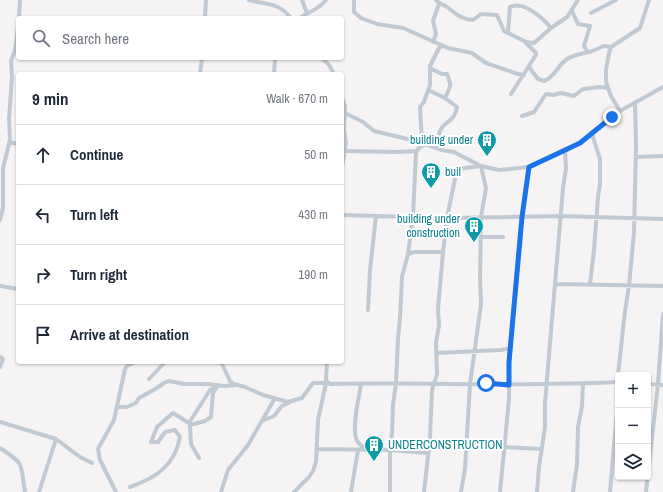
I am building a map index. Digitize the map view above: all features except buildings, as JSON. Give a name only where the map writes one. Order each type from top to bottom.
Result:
[{"type":"street","points":[[20,0],[20,16]]},
{"type":"street","points":[[205,16],[206,0]]},
{"type":"street","points":[[249,0],[277,6],[289,16]]},
{"type":"street","points":[[302,0],[307,13]]},
{"type":"street","points":[[303,16],[321,6],[326,0]]},
{"type":"street","points":[[354,0],[353,10],[354,14],[358,17],[377,24],[404,28],[442,46],[472,53],[486,63],[524,75]]},
{"type":"street","points":[[526,42],[534,43],[561,22],[572,11],[578,0]]},
{"type":"street","points":[[591,13],[616,0]]},
{"type":"street","points":[[620,111],[608,88],[606,75],[607,58],[611,47],[640,28],[649,0]]},
{"type":"street","points":[[508,32],[510,7],[513,3],[519,1],[536,9],[552,28]]},
{"type":"street","points":[[433,42],[436,34],[433,21],[437,2],[446,5],[454,14],[466,20],[473,20],[481,14],[497,15],[503,29],[526,42],[536,53],[530,67],[511,94]]},
{"type":"street","points":[[572,11],[578,24],[590,26],[584,46],[588,52]]},
{"type":"street","points":[[0,220],[3,208],[2,176],[9,142],[12,77],[11,61],[16,43]]},
{"type":"street","points":[[390,492],[390,450],[396,382],[402,277],[408,254],[413,216],[413,191],[417,151],[423,144],[420,109],[431,82],[430,68],[439,48],[442,46]]},
{"type":"street","points":[[530,67],[538,79],[544,81],[552,77],[559,67],[568,59],[604,46],[611,47]]},
{"type":"street","points":[[200,72],[202,60]]},
{"type":"street","points":[[274,72],[275,60]]},
{"type":"street","points":[[324,60],[333,72]]},
{"type":"street","points":[[430,68],[447,74],[450,79],[450,86],[445,98]]},
{"type":"street","points":[[522,116],[534,112],[546,94],[552,96],[561,93],[574,96],[583,89],[598,87],[608,88]]},
{"type":"street","points":[[345,113],[363,122],[374,131],[454,152],[481,166],[498,170],[529,167],[565,151],[580,143],[620,111],[663,87]]},
{"type":"street","points":[[428,90],[456,105],[457,109],[453,119],[445,124],[440,130],[438,148]]},
{"type":"street","points":[[618,372],[629,286],[635,218],[635,102]]},
{"type":"street","points":[[344,103],[344,117]]},
{"type":"street","points":[[344,130],[346,143],[344,148]]},
{"type":"street","points":[[590,284],[600,184],[600,159],[592,134]]},
{"type":"street","points":[[9,142],[16,144]]},
{"type":"street","points":[[344,151],[417,151]]},
{"type":"street","points":[[537,492],[545,427],[560,216],[566,169],[565,151]]},
{"type":"street","points":[[636,158],[663,156]]},
{"type":"street","points":[[461,492],[465,469],[470,384],[481,304],[481,237],[486,188],[481,166]]},
{"type":"street","points":[[424,492],[430,438],[432,390],[437,374],[436,353],[443,252],[447,218],[457,169],[481,166]]},
{"type":"street","points":[[500,492],[522,217],[529,167]]},
{"type":"street","points":[[344,215],[447,218],[482,216],[560,216],[663,219]]},
{"type":"street","points":[[368,310],[376,216]]},
{"type":"street","points":[[481,237],[503,237]]},
{"type":"street","points":[[408,254],[414,252],[443,252]]},
{"type":"street","points":[[556,284],[663,286]]},
{"type":"street","points":[[0,286],[16,289]]},
{"type":"street","points":[[650,444],[658,384],[663,314]]},
{"type":"street","points":[[436,353],[501,350],[511,348]]},
{"type":"street","points":[[0,357],[3,359],[0,367]]},
{"type":"street","points":[[116,492],[100,460],[98,449],[114,420],[125,369],[131,364]]},
{"type":"street","points":[[149,379],[163,364]]},
{"type":"street","points":[[222,364],[230,381],[264,395],[290,402]]},
{"type":"street","points":[[294,492],[313,471],[317,450],[318,420],[327,383],[327,364]]},
{"type":"street","points":[[117,407],[136,403],[139,398],[166,382],[230,386],[238,385]]},
{"type":"street","points":[[262,421],[274,416],[282,406],[302,398],[313,384],[396,382],[547,385],[615,382]]},
{"type":"street","points":[[361,384],[357,406],[356,437],[358,442],[366,450]]},
{"type":"street","points":[[572,492],[576,470],[578,427],[582,406],[583,384]]},
{"type":"street","points":[[651,384],[663,384]]},
{"type":"street","points":[[199,458],[191,444],[190,425],[206,421],[211,417],[213,393],[218,385]]},
{"type":"street","points":[[130,487],[145,482],[165,469],[178,448],[180,437],[175,430],[165,432],[158,442],[151,442],[157,426],[173,413],[189,423],[210,390],[218,385]]},
{"type":"street","points":[[221,492],[228,470],[248,445],[275,398]]},
{"type":"street","points":[[616,444],[617,408]]},
{"type":"street","points":[[0,422],[56,439],[80,457],[92,463]]},
{"type":"street","points":[[39,492],[56,439]]},
{"type":"street","points":[[503,447],[542,449]]},
{"type":"street","points":[[0,448],[16,459],[21,465],[25,492]]},
{"type":"street","points":[[317,450],[390,450],[428,453]]},
{"type":"street","points":[[351,492],[358,450]]},
{"type":"street","points":[[610,492],[615,457]]},
{"type":"street","points":[[646,492],[647,480]]},
{"type":"place","name":"building under","points":[[487,157]]},
{"type":"place","name":"buil","points":[[431,189]]},
{"type":"place","name":"building under construction","points":[[474,243]]},
{"type":"place","name":"UNDERCONSTRUCTION","points":[[374,462]]},
{"type":"route","points":[[486,383],[509,385],[509,362],[522,217],[529,167],[580,143],[612,117]]}]
